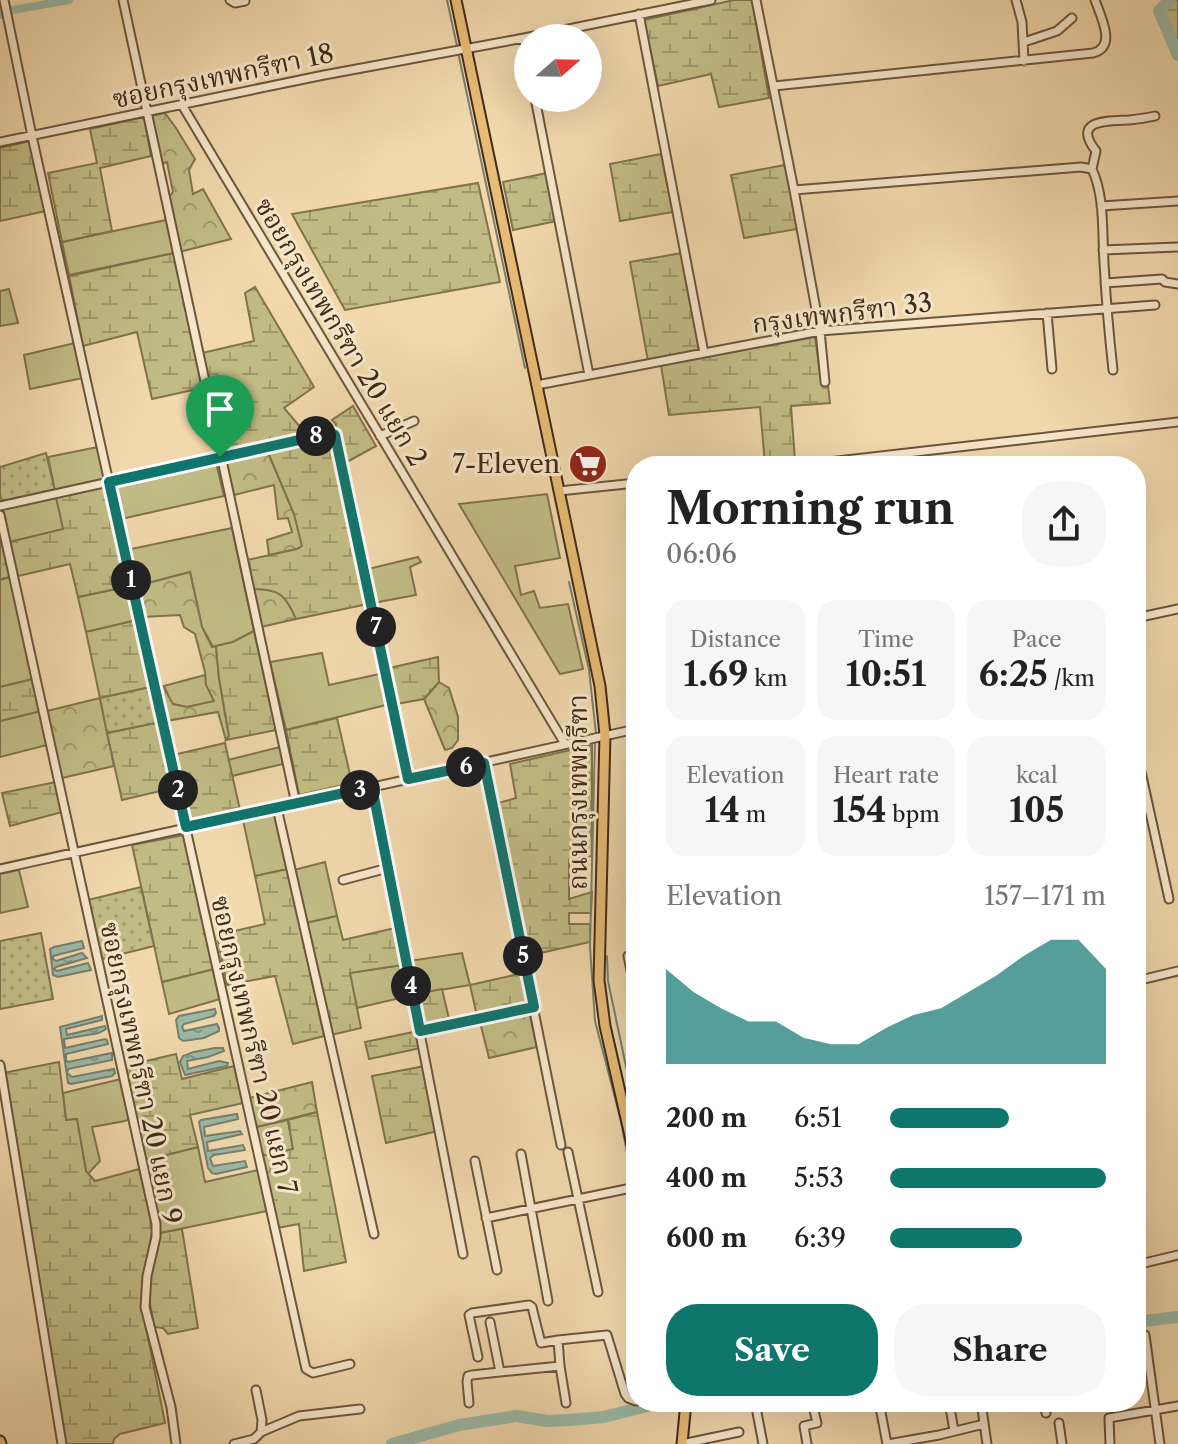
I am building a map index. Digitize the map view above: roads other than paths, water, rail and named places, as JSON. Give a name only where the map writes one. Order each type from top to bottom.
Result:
[{"type":"main road","name":"ถนนกรุงเทพกรีฑา","points":[[456,0],[461,50],[537,385],[600,686],[599,980],[605,1026],[626,1108]]},
{"type":"main road","points":[[682,1444],[685,1412]]},
{"type":"street","points":[[123,0],[296,804]]},
{"type":"street","points":[[230,0],[235,3],[245,0]]},
{"type":"street","name":"ซอยกรุงเทพกรีฑา 18","points":[[591,24],[711,0]]},
{"type":"street","points":[[756,0],[820,331],[825,382]]},
{"type":"street","points":[[1016,0],[1022,22],[1024,61]]},
{"type":"street","points":[[774,86],[1101,51],[1107,43],[1095,0]]},
{"type":"street","name":"ซอยกรุงเทพกรีฑา 20 แยก 7","points":[[5,1],[32,136],[306,1369],[313,1373],[350,1364]]},
{"type":"street","points":[[639,14],[704,353]]},
{"type":"street","points":[[1024,42],[1057,31],[1072,18]]},
{"type":"street","name":"ซอยกรุงเทพกรีฑา 18","points":[[0,142],[514,40]]},
{"type":"street","name":"ซอยกรุงเทพกรีฑา 20 แยก 2","points":[[182,105],[565,744]]},
{"type":"street","points":[[538,112],[589,375]]},
{"type":"street","points":[[1113,370],[1106,308],[1101,206],[1092,169],[1096,151],[1087,133],[1092,125],[1103,120],[1137,120],[1155,116]]},
{"type":"street","points":[[794,190],[1081,167],[1092,169]]},
{"type":"street","points":[[1101,206],[1178,201]]},
{"type":"street","points":[[1103,250],[1177,247]]},
{"type":"street","points":[[1105,283],[1162,279],[1178,284]]},
{"type":"street","name":"กรุงเทพกรีฑา 33","points":[[537,385],[820,331],[1155,305]]},
{"type":"street","points":[[1047,313],[1052,369]]},
{"type":"street","points":[[380,436],[414,421]]},
{"type":"street","points":[[880,456],[1178,422]]},
{"type":"street","points":[[0,506],[331,433],[335,435],[408,779]]},
{"type":"street","points":[[559,491],[626,484]]},
{"type":"street","name":"ซอยกรุงเทพกรีฑา 20 แยก 9","points":[[0,515],[156,1224],[145,1307],[171,1407],[176,1444]]},
{"type":"street","points":[[1146,616],[1178,609]]},
{"type":"street","points":[[0,869],[626,731]]},
{"type":"street","points":[[484,763],[561,1145]]},
{"type":"street","points":[[372,787],[463,1254]]},
{"type":"street","points":[[1146,794],[1169,899]]},
{"type":"street","points":[[277,808],[374,1234]]},
{"type":"street","points":[[343,880],[388,868]]},
{"type":"street","points":[[1146,979],[1178,971]]},
{"type":"street","points":[[420,1031],[534,1007]]},
{"type":"street","points":[[0,1065],[62,1444]]},
{"type":"street","points":[[568,1152],[598,1292]]},
{"type":"street","points":[[521,1154],[548,1301]]},
{"type":"street","points":[[475,1161],[497,1270]]},
{"type":"street","points":[[486,1218],[626,1189]]},
{"type":"street","points":[[1146,1263],[1178,1255]]},
{"type":"street","points":[[478,1357],[470,1313],[529,1305],[541,1343],[607,1335],[626,1395]]},
{"type":"street","points":[[490,1322],[500,1372]]},
{"type":"street","points":[[558,1340],[566,1403]]},
{"type":"street","points":[[1146,1342],[1160,1444]]},
{"type":"street","points":[[469,1403],[468,1376],[560,1366]]},
{"type":"street","points":[[256,1390],[262,1420],[261,1432]]},
{"type":"street","points":[[1146,1411],[1178,1406]]},
{"type":"street","points":[[234,1444],[254,1439],[261,1432],[299,1416],[360,1409]]},
{"type":"street","points":[[757,1412],[763,1444]]},
{"type":"street","points":[[807,1444],[804,1426],[817,1423],[814,1412]]},
{"type":"street","points":[[881,1412],[887,1444],[940,1440],[954,1431],[984,1424]]},
{"type":"street","points":[[951,1412],[954,1431]]},
{"type":"street","points":[[982,1412],[987,1444]]},
{"type":"street","points":[[1110,1444],[1109,1418],[1136,1412]]},
{"type":"street","points":[[1059,1423],[1062,1444]]},
{"type":"street","points":[[682,1444],[739,1432]]},
{"type":"water","points":[[82,941],[84,948],[53,956],[53,959],[56,961],[82,953],[87,958],[54,969],[57,971],[88,963],[91,970],[58,977],[53,975],[50,949]]},
{"type":"water","points":[[215,1009],[214,1016],[182,1027],[184,1031],[217,1024],[219,1031],[204,1038],[183,1041],[179,1038],[176,1020],[179,1016]]},
{"type":"water","points":[[102,1016],[102,1020],[66,1029],[67,1035],[105,1026],[106,1029],[64,1039],[65,1048],[105,1039],[108,1044],[66,1054],[66,1060],[112,1053],[112,1060],[68,1069],[67,1073],[72,1077],[114,1069],[115,1073],[68,1083],[60,1027]]},
{"type":"water","points":[[223,1048],[224,1051],[187,1061],[188,1069],[219,1061],[228,1063],[227,1066],[185,1075],[180,1062],[183,1056]]},
{"type":"water","points":[[237,1114],[238,1119],[204,1127],[205,1136],[240,1131],[242,1134],[207,1142],[208,1151],[243,1145],[245,1150],[210,1158],[213,1166],[245,1161],[247,1167],[212,1173],[208,1168],[199,1122]]},
{"type":"waterway","points":[[0,15],[69,0]]},
{"type":"waterway","points":[[447,0],[457,46]]},
{"type":"waterway","points":[[1170,0],[1159,11],[1178,55]]},
{"type":"waterway","points":[[458,52],[525,368]]},
{"type":"waterway","points":[[569,582],[589,670],[596,734]]},
{"type":"waterway","points":[[595,741],[590,947],[595,1021],[626,1148]]},
{"type":"waterway","points":[[607,956],[608,981],[626,1066]]},
{"type":"waterway","points":[[1146,1321],[1178,1317]]},
{"type":"waterway","points":[[392,1444],[459,1425],[517,1416],[547,1421],[604,1417],[626,1411]]},
{"type":"place","name":"7-Eleven","points":[[588,464]]}]
